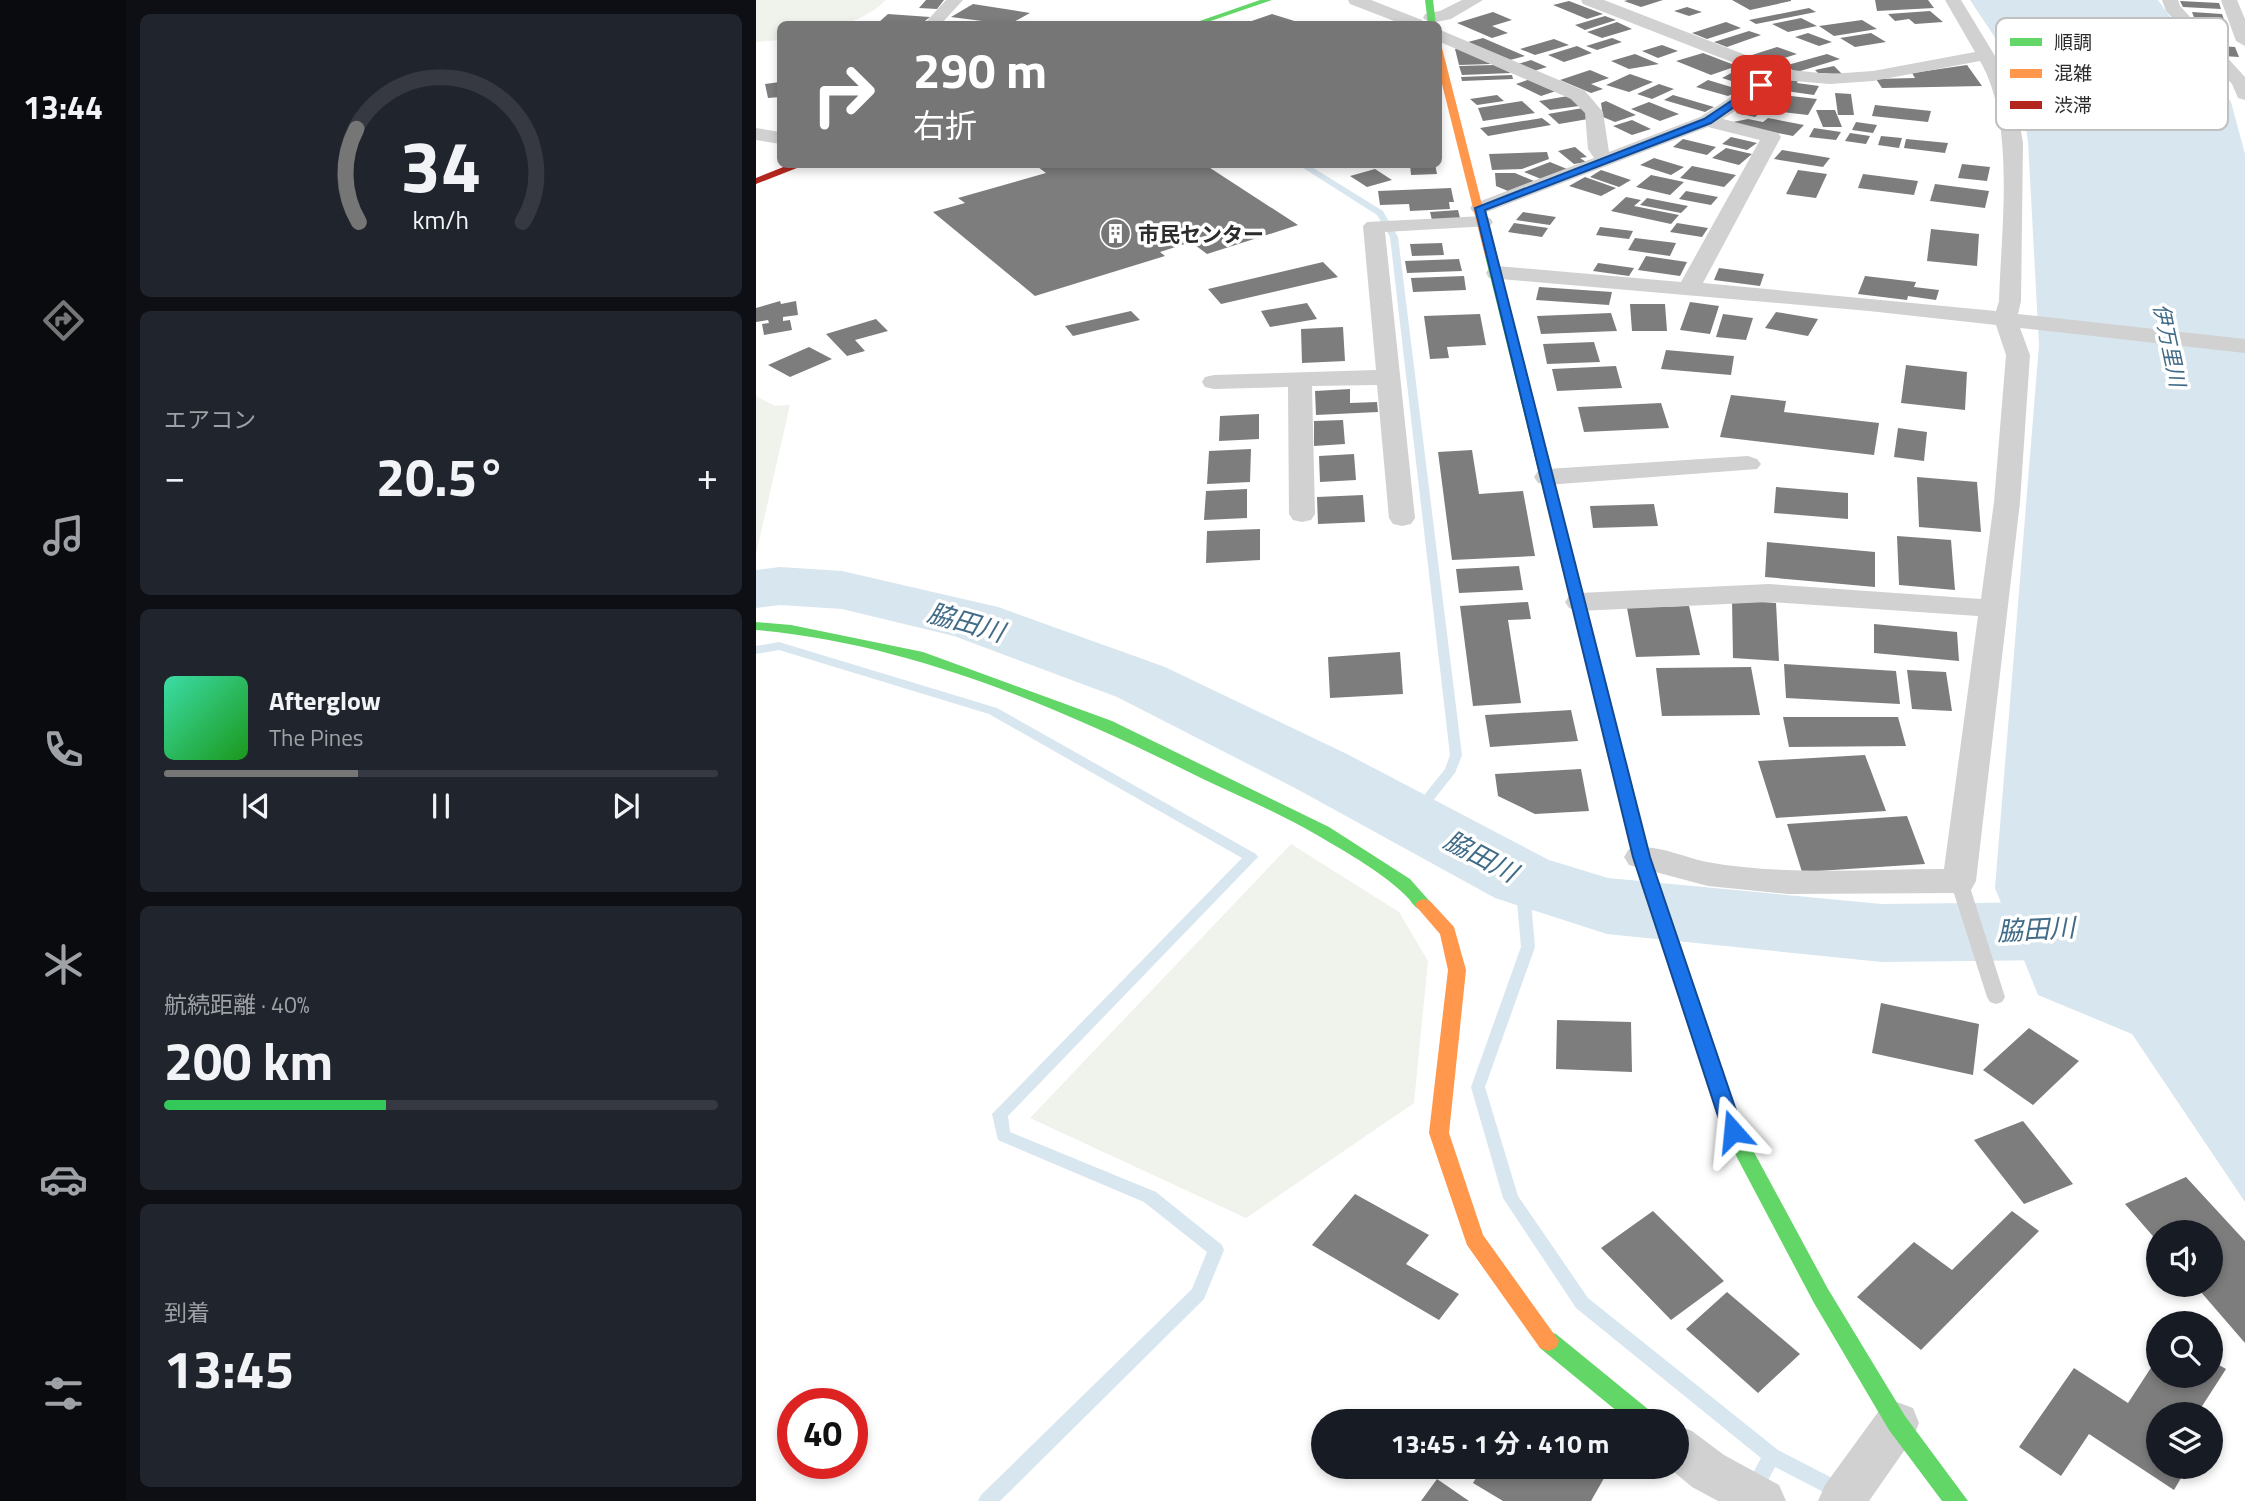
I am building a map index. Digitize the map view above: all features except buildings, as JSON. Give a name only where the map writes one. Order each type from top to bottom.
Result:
[{"type":"street","points":[[935,21],[955,0]]},
{"type":"street","points":[[1204,21],[1268,0]]},
{"type":"street","points":[[1356,0],[1413,21]]},
{"type":"street","points":[[1429,0],[1430,21]]},
{"type":"street","points":[[1436,21],[1475,0]]},
{"type":"street","points":[[1589,0],[1779,74],[1830,79],[1873,76],[1985,55]]},
{"type":"street","points":[[1953,0],[1996,76]]},
{"type":"street","points":[[2170,0],[2172,7],[2182,18]]},
{"type":"street","points":[[2229,0],[2245,41]]},
{"type":"street","points":[[1386,21],[1400,18]]},
{"type":"street","points":[[1442,31],[1578,95],[1594,112],[1598,149],[1606,161]]},
{"type":"street","points":[[1442,63],[1642,857],[1733,1131],[1821,1296],[1897,1423],[1956,1501]]},
{"type":"street","points":[[2228,69],[2243,85]]},
{"type":"street","points":[[1402,517],[1374,226],[1482,215],[1707,121],[1779,74]]},
{"type":"street","points":[[1689,288],[1771,137],[1707,121]]},
{"type":"street","points":[[1642,857],[1708,874],[1788,882],[1959,881],[2007,502],[2018,355],[2015,320],[2010,301],[2011,130]]},
{"type":"street","points":[[756,134],[777,138]]},
{"type":"street","points":[[756,181],[791,168]]},
{"type":"street","points":[[1497,273],[1689,288],[2245,346]]},
{"type":"street","points":[[1214,383],[1388,377]]},
{"type":"street","points":[[1300,380],[1302,514]]},
{"type":"street","points":[[1547,477],[1748,464]]},
{"type":"street","points":[[1578,602],[1769,593],[1992,608]]},
{"type":"street","points":[[756,626],[791,629],[918,654],[1107,724],[1323,831],[1404,883],[1448,932],[1457,970],[1439,1133],[1474,1239],[1550,1344],[1631,1409]]},
{"type":"street","points":[[1840,1501],[1897,1423]]},
{"type":"street","points":[[1692,1459],[1763,1501]]},
{"type":"lane","points":[[1959,881],[1996,997]]},
{"type":"shaded area","points":[[756,0],[886,0],[873,11],[852,21],[777,21],[777,40],[756,42]]},
{"type":"shaded area","points":[[756,396],[775,406],[790,405],[756,554]]},
{"type":"shaded area","points":[[1291,844],[1399,912],[1428,961],[1414,1103],[1246,1218],[1030,1118]]},
{"type":"water","points":[[1970,0],[2158,0],[2171,18],[1996,18],[1996,40]]},
{"type":"water","name":"伊万里川","points":[[2228,98],[2245,154],[2245,1202],[2132,1034],[2038,995],[1995,888],[2039,345],[2026,130],[2228,130]]},
{"type":"waterway","points":[[1307,168],[1380,213],[1394,237],[1456,755],[1451,770],[1411,819]]},
{"type":"waterway","name":"脇田川","points":[[756,589],[780,586],[842,590],[975,621],[1141,682],[1321,771],[1522,879],[1607,906],[1882,933],[2067,931],[2245,885]]},
{"type":"waterway","points":[[756,650],[779,646],[993,711],[1251,857],[1000,1114],[1003,1136],[1150,1197],[1216,1250],[1198,1294],[987,1501]]},
{"type":"waterway","points":[[1522,879],[1528,947],[1478,1087],[1511,1198],[1582,1303],[1772,1456]]},
{"type":"waterway","points":[[1747,1501],[1772,1456]]},
{"type":"waterway","points":[[1772,1456],[1859,1501]]},
{"type":"traffic: fast","points":[[1204,21],[1268,0]]},
{"type":"traffic: fast","points":[[1429,0],[1432,21]]},
{"type":"traffic: fast","points":[[1490,256],[1646,873]]},
{"type":"traffic: fast","points":[[756,626],[791,629],[918,655],[1107,725],[1323,831],[1404,883],[1424,905]]},
{"type":"traffic: fast","points":[[1726,1112],[1733,1131],[1821,1296],[1897,1423],[1956,1501]]},
{"type":"traffic: fast","points":[[1548,1341],[1631,1409]]},
{"type":"traffic: slow","points":[[1442,64],[1490,256]]},
{"type":"traffic: slow","points":[[1646,873],[1726,1112]]},
{"type":"traffic: slow","points":[[1424,905],[1448,932],[1457,970],[1439,1133],[1474,1239],[1548,1341]]},
{"type":"traffic: jam","points":[[756,181],[791,168]]},
{"type":"place","name":"市民センター","points":[[1115,234]]},
{"type":"route","points":[[1733,1131],[1642,857],[1480,208],[1707,121],[1761,85]]}]
